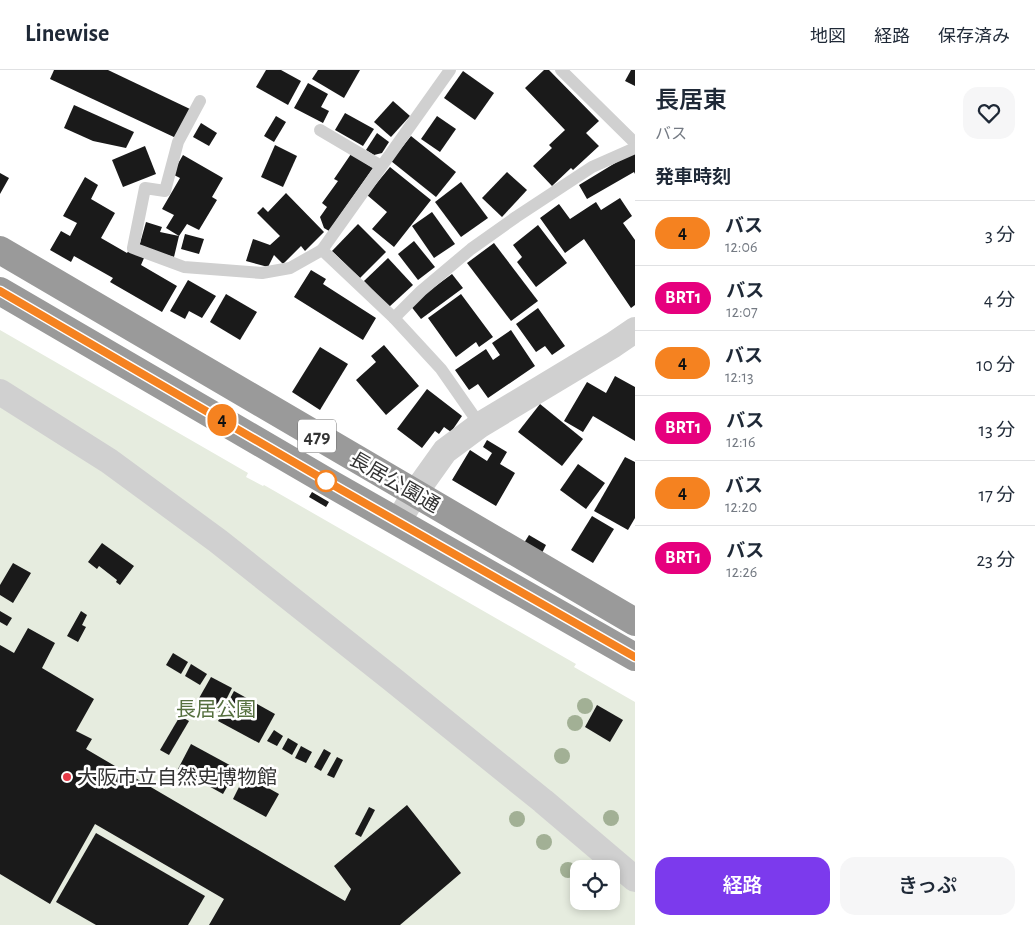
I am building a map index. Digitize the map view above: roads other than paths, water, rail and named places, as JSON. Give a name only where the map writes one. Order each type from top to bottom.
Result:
[{"type":"highway","name":"長居公園通","points":[[0,250],[635,622]]},
{"type":"highway","name":"長居公園通","points":[[0,291],[635,657]]},
{"type":"street","points":[[398,522],[415,493],[445,451],[480,424],[624,352],[635,330]]},
{"type":"street","points":[[0,392],[109,461],[218,541],[544,800],[635,879]]},
{"type":"lane","points":[[200,101],[178,142],[164,191],[145,188],[133,248],[184,267],[262,273],[290,268],[322,250],[450,70]]},
{"type":"lane","points":[[562,70],[635,143]]},
{"type":"lane","points":[[320,130],[381,166]]},
{"type":"lane","points":[[394,318],[421,291],[471,249],[516,217],[592,167],[635,148]]},
{"type":"lane","points":[[322,250],[394,318],[441,369],[480,424]]},
{"type":"place","name":"大阪市立自然史博物館","points":[[67,777]]},
{"type":"park label","name":"長居公園","points":[[216,709]]}]
